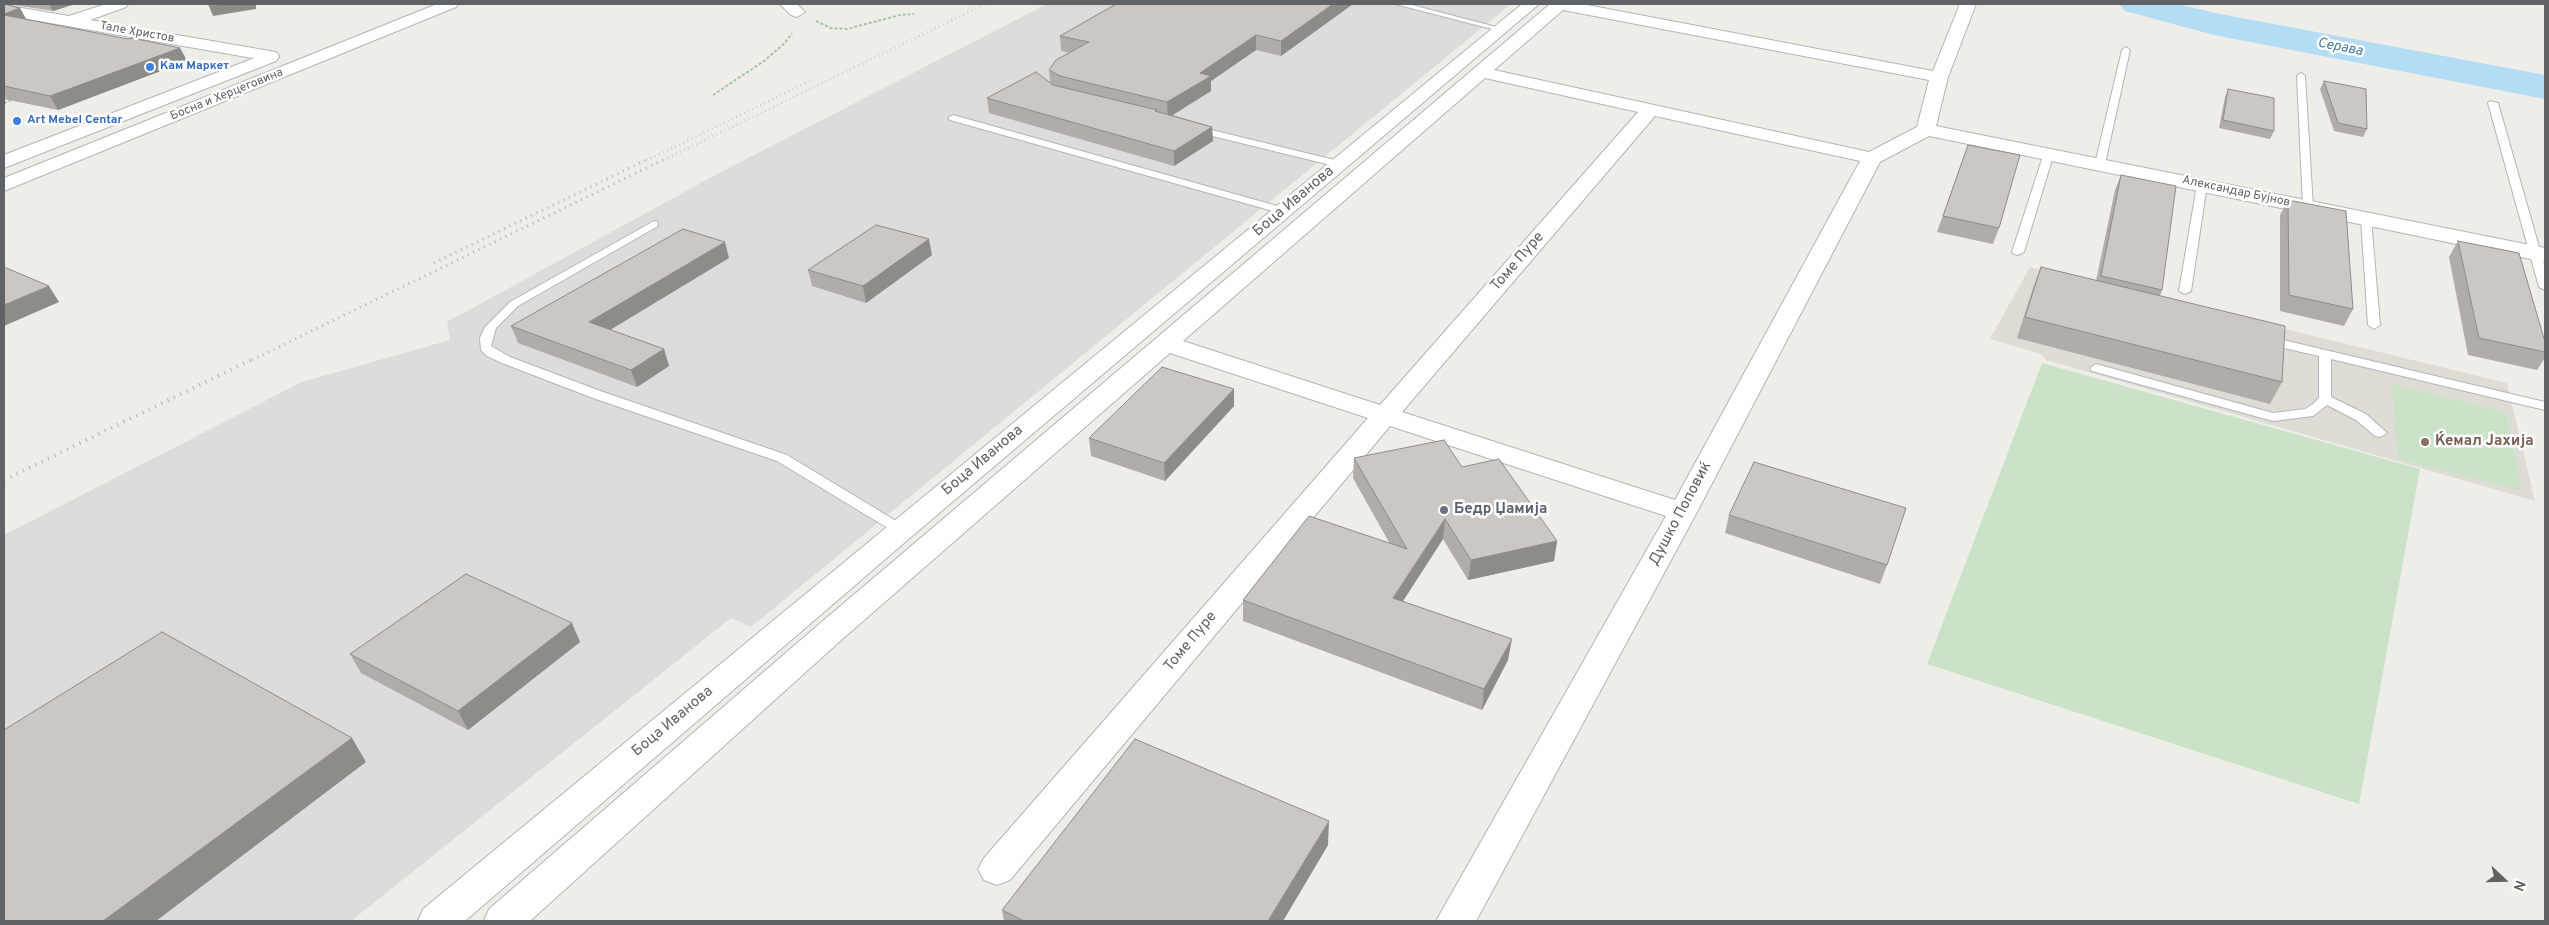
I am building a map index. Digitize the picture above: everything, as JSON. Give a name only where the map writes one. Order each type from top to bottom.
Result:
[{"type":"street","points":[[71,21],[120,4]]},
{"type":"street","name":"Босна и Херцеговина","points":[[4,185],[450,4]]},
{"type":"street","name":"Боца Иванова","points":[[437,921],[901,530],[1531,4]]},
{"type":"street","points":[[503,921],[828,634],[1292,237],[1559,4],[1939,77]]},
{"type":"street","points":[[1481,72],[1872,158],[1926,130],[1939,77],[1968,4]]},
{"type":"street","name":"Тале Христов","points":[[4,10],[278,53]]},
{"type":"street","name":"Босна и Херцеговина","points":[[4,162],[278,53]]},
{"type":"street","name":"Томе Пуре","points":[[997,869],[1385,415],[1651,109]]},
{"type":"street","name":"Александар Бујнов","points":[[1926,130],[2049,153],[2540,254]]},
{"type":"street","name":"Душко Поповиќ","points":[[1456,921],[1683,512],[1872,158]]},
{"type":"street","points":[[1263,229],[1292,237]]},
{"type":"street","points":[[1166,344],[1683,512]]},
{"type":"lane","points":[[1399,4],[1500,29]]},
{"type":"lane","points":[[2100,164],[2126,50]]},
{"type":"lane","points":[[2301,76],[2308,206]]},
{"type":"lane","points":[[2493,104],[2540,254],[2545,287]]},
{"type":"lane","points":[[953,118],[1284,211]]},
{"type":"lane","points":[[1189,128],[1339,164]]},
{"type":"lane","points":[[2018,252],[2049,153]]},
{"type":"lane","points":[[2185,291],[2202,185]]},
{"type":"lane","points":[[2366,218],[2374,325]]},
{"type":"lane","points":[[654,224],[514,304],[492,327],[486,338],[485,347],[491,354],[598,395],[782,458],[901,530]]},
{"type":"lane","points":[[2249,336],[2545,406]]},
{"type":"lane","points":[[2096,368],[2254,413],[2274,416],[2308,413],[2318,407],[2325,399],[2325,354]]},
{"type":"lane","points":[[2325,399],[2361,417],[2380,433]]},
{"type":"path","points":[[793,8],[831,28],[847,29],[900,15],[914,14]]},
{"type":"path","points":[[714,95],[764,61],[785,42],[799,22],[793,8]]},
{"type":"path","points":[[4,103],[20,97]]},
{"type":"shaded area","points":[[1047,4],[1511,4],[751,627],[731,618],[351,921],[4,921],[4,535],[302,382],[450,340],[447,322],[721,172]]},
{"type":"shaded area","name":"Ќемал Јахија","points":[[2030,267],[2507,383],[2535,501],[2046,360],[2041,354],[1990,339]]},
{"type":"green space","points":[[2042,363],[2420,469],[2359,804],[1927,664]]},
{"type":"green space","points":[[2392,384],[2506,412],[2522,491],[2398,459]]},
{"type":"building","points":[[4,4],[20,8],[4,14]]},
{"type":"building","points":[[209,4],[226,4],[209,6]]},
{"type":"building","points":[[1116,4],[1333,4],[1281,41],[1256,35],[1200,73],[1211,76],[1167,102],[1060,76],[1049,70],[1056,60],[1089,42],[1060,36]]},
{"type":"building","points":[[4,15],[180,48],[50,96],[4,86]]},
{"type":"building","points":[[1036,72],[1053,85],[1157,110],[1155,111],[1212,127],[1174,151],[987,98]]},
{"type":"building","points":[[2324,81],[2366,89],[2367,129],[2338,123]]},
{"type":"building","points":[[2228,89],[2274,98],[2274,131],[2223,120]]},
{"type":"building","points":[[1968,145],[2020,155],[1999,228],[1943,216]]},
{"type":"building","points":[[2121,175],[2176,186],[2162,290],[2101,276]]},
{"type":"building","points":[[2288,200],[2346,211],[2353,309],[2289,295]]},
{"type":"building","points":[[876,225],[929,239],[863,286],[808,270]]},
{"type":"building","points":[[683,229],[725,242],[589,322],[664,349],[631,370],[511,326]]},
{"type":"building","points":[[2458,241],[2519,253],[2545,342],[2545,352],[2479,338]]},
{"type":"building","points":[[4,267],[49,286],[4,305]]},
{"type":"building","points":[[2041,267],[2285,326],[2282,382],[2025,317]]},
{"type":"building","points":[[1162,367],[1234,389],[1164,463],[1089,438]]},
{"type":"building","points":[[1444,440],[1462,467],[1499,459],[1557,541],[1471,560],[1445,519],[1393,598],[1512,639],[1484,689],[1243,600],[1309,516],[1407,549],[1354,458]]},
{"type":"building","points":[[1754,462],[1906,508],[1887,565],[1729,515]]},
{"type":"building","points":[[466,574],[572,623],[458,711],[350,654]]},
{"type":"building","points":[[162,632],[352,738],[103,921],[4,921],[4,730]]},
{"type":"building","points":[[1135,739],[1329,821],[1268,921],[1024,921],[1002,910]]},
{"type":"waterway","name":"Серава","points":[[2137,4],[2214,24],[2545,87]]},
{"type":"railway","points":[[664,160],[985,4]]},
{"type":"railway","points":[[647,160],[810,81]]},
{"type":"railway","points":[[434,263],[650,158]]},
{"type":"railway","points":[[252,360],[667,158]]},
{"type":"railway","points":[[4,480],[255,358]]},
{"type":"place","name":"Кам Маркет","points":[[150,67]]},
{"type":"place","name":"Art Mebel Centar","points":[[17,121]]},
{"type":"place","name":"Ќемал Јахија","points":[[2425,442]]},
{"type":"place","name":"Бедр Џамија","points":[[1444,510]]}]
